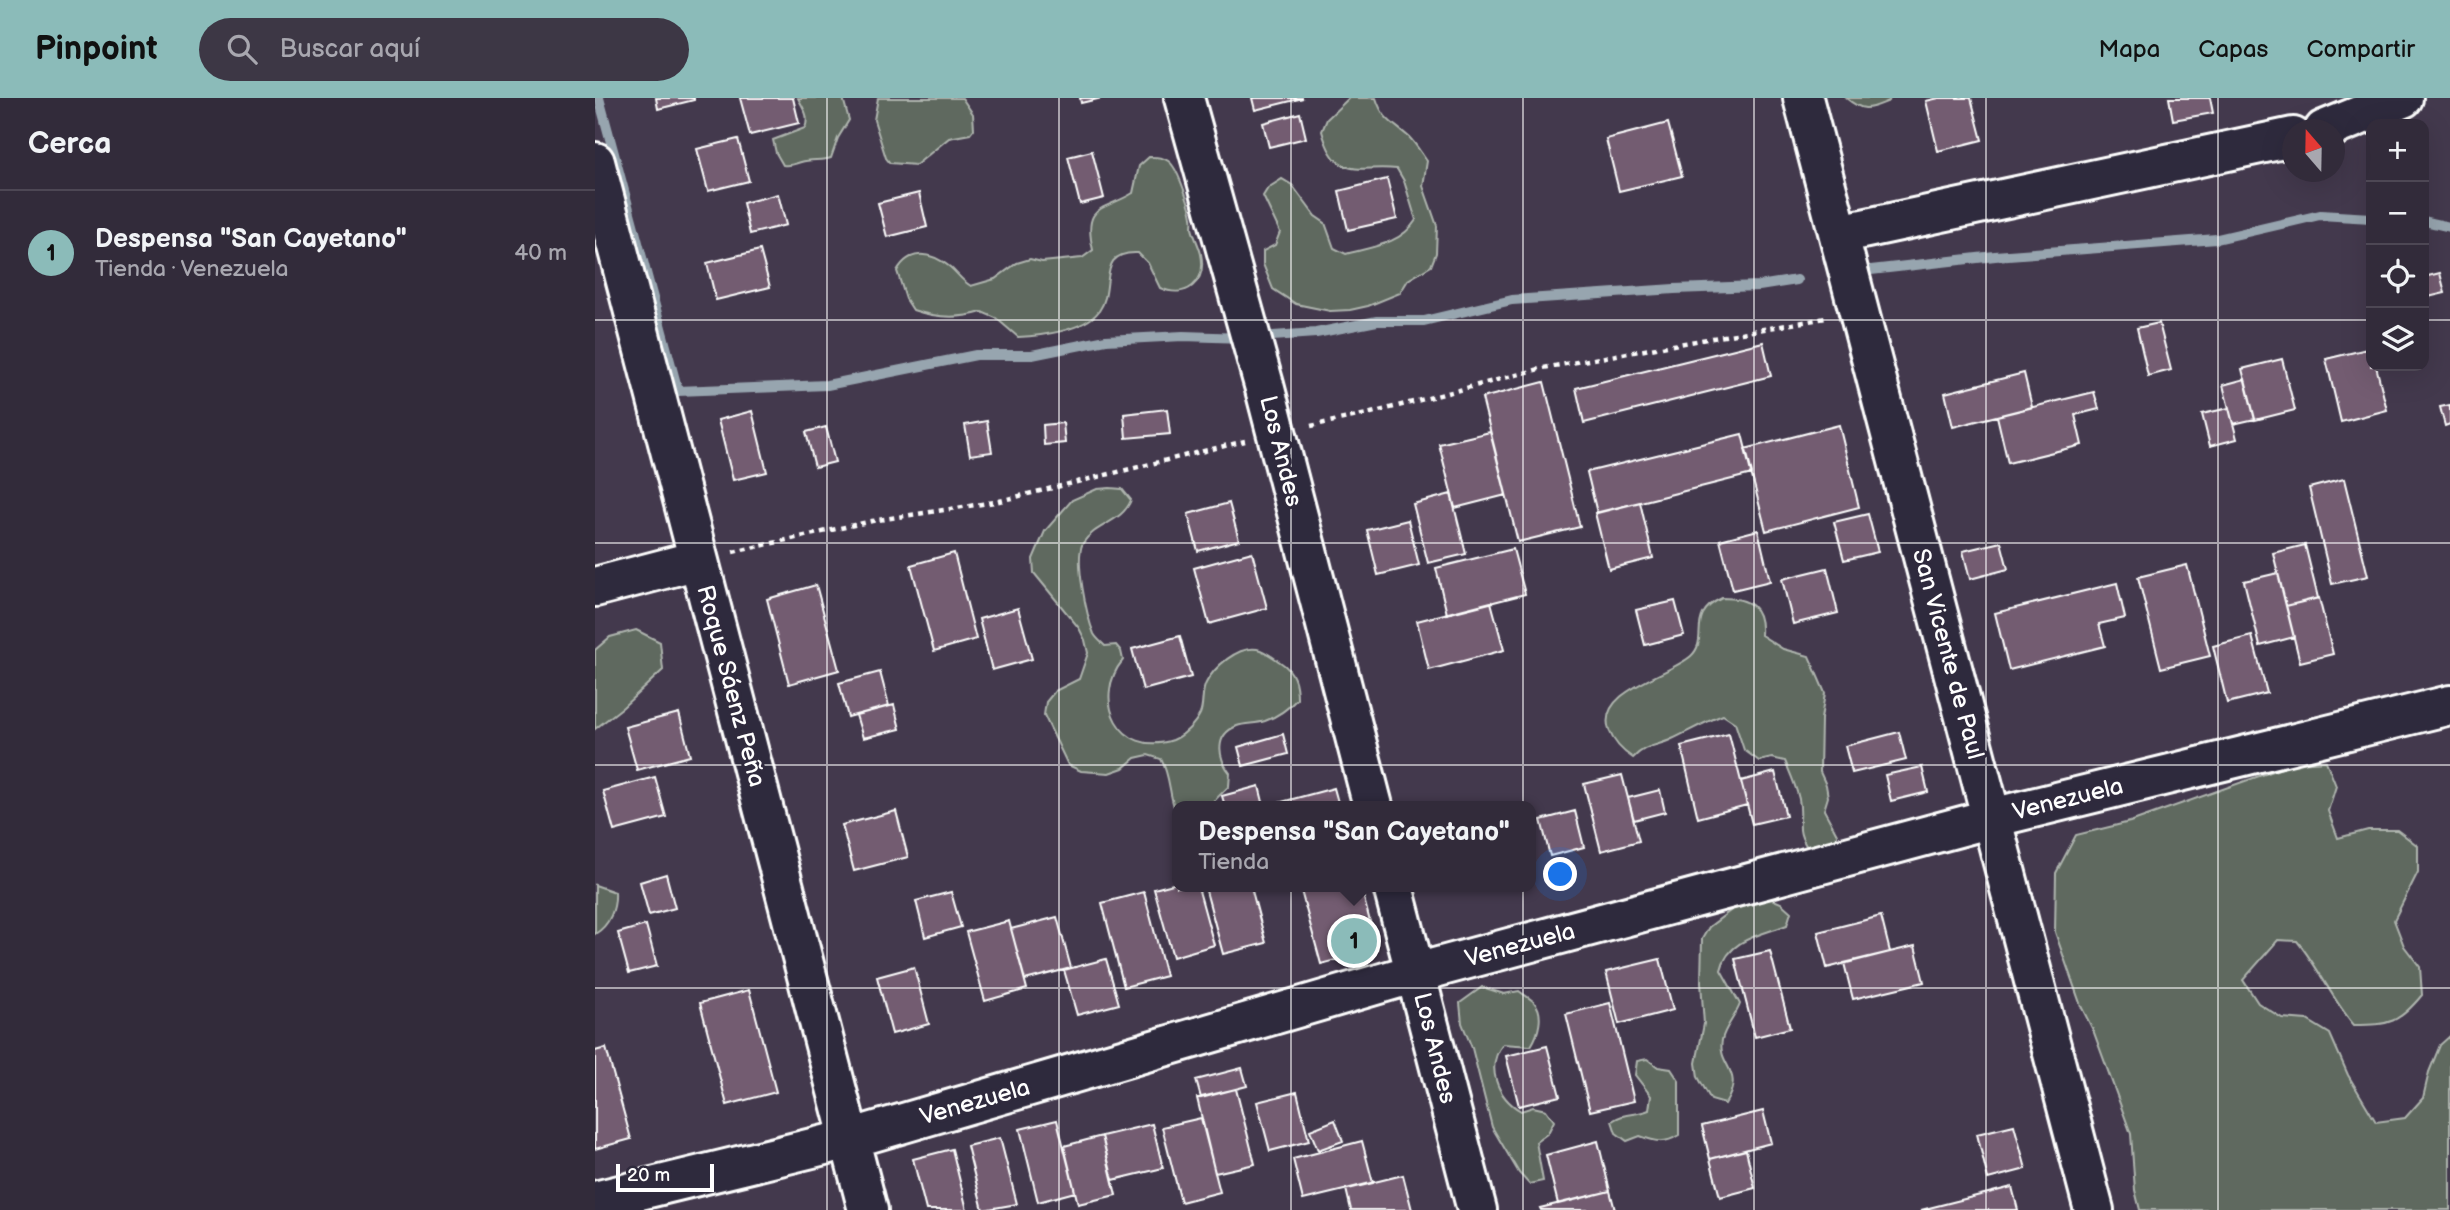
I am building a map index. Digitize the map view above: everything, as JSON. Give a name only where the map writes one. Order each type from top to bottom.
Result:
[{"type":"street","name":"Los Andes","points":[[1184,98],[1264,385],[1372,801]]},
{"type":"street","name":"San Vicente de Paul","points":[[1803,98],[2094,1210]]},
{"type":"street","points":[[2345,121],[2403,98]]},
{"type":"street","points":[[1839,234],[2282,139]]},
{"type":"street","name":"Roque Sáenz Peña","points":[[595,162],[868,1210]]},
{"type":"street","points":[[595,587],[698,560]]},
{"type":"street","name":"Venezuela","points":[[595,1201],[849,1139],[1416,973],[1991,818],[2450,705]]},
{"type":"street","name":"Los Andes","points":[[1394,892],[1477,1210]]},
{"type":"green space","points":[[798,98],[843,98],[849,120],[838,138],[831,158],[783,165],[773,140],[805,128],[806,116]]},
{"type":"green space","points":[[878,98],[962,98],[973,114],[974,129],[970,134],[949,138],[916,165],[890,163],[874,120]]},
{"type":"green space","points":[[1349,98],[1376,98],[1385,116],[1412,140],[1427,161],[1423,186],[1437,226],[1436,253],[1431,266],[1408,280],[1400,293],[1368,306],[1330,311],[1296,304],[1273,289],[1263,264],[1263,251],[1275,245],[1280,232],[1263,196],[1268,188],[1282,179],[1292,185],[1315,216],[1325,223],[1334,248],[1346,254],[1394,239],[1410,228],[1416,220],[1404,181],[1397,169],[1350,168],[1334,158],[1322,131],[1327,119]]},
{"type":"green space","points":[[1846,98],[1890,98],[1889,101],[1876,106],[1862,108]]},
{"type":"green space","points":[[1149,157],[1162,158],[1171,163],[1187,199],[1202,264],[1198,280],[1186,290],[1169,291],[1160,288],[1148,263],[1138,253],[1125,254],[1111,264],[1104,302],[1092,318],[1073,328],[1018,337],[996,318],[982,312],[956,317],[930,315],[913,310],[906,299],[897,271],[914,256],[936,258],[971,286],[995,279],[1017,263],[1030,259],[1042,262],[1082,258],[1093,250],[1090,235],[1093,216],[1133,193],[1139,166]]},
{"type":"green space","points":[[1097,489],[1122,489],[1131,500],[1122,514],[1088,536],[1083,543],[1080,562],[1085,602],[1094,634],[1105,646],[1116,645],[1121,651],[1123,660],[1114,675],[1110,691],[1111,707],[1116,721],[1125,733],[1138,741],[1154,743],[1181,736],[1200,714],[1204,687],[1210,677],[1227,659],[1242,651],[1257,649],[1266,652],[1292,673],[1297,699],[1274,717],[1237,726],[1225,735],[1220,747],[1223,761],[1230,773],[1229,786],[1214,801],[1173,801],[1161,759],[1148,755],[1135,758],[1123,768],[1109,773],[1081,771],[1068,765],[1044,715],[1046,702],[1055,691],[1079,679],[1088,653],[1079,628],[1034,573],[1033,559],[1045,531],[1072,500]]},
{"type":"green space","points":[[1722,598],[1747,602],[1760,617],[1761,635],[1783,649],[1809,656],[1825,693],[1821,719],[1820,772],[1828,797],[1824,810],[1837,834],[1836,848],[1811,853],[1800,831],[1799,799],[1785,761],[1772,758],[1759,761],[1744,750],[1735,723],[1723,715],[1647,748],[1633,758],[1625,753],[1611,735],[1608,716],[1613,705],[1637,685],[1691,656],[1699,642],[1704,612]]},
{"type":"green space","points":[[636,630],[660,642],[663,670],[595,729],[595,650],[610,637]]},
{"type":"green space","points":[[2326,761],[2336,786],[2328,811],[2338,838],[2368,830],[2397,830],[2418,846],[2418,872],[2394,920],[2404,946],[2420,967],[2422,995],[2400,1017],[2385,1023],[2354,1025],[2297,941],[2278,940],[2243,980],[2258,1003],[2282,1018],[2307,1020],[2330,1034],[2348,1075],[2376,1122],[2405,1118],[2423,1098],[2429,1072],[2440,1045],[2450,1036],[2450,1210],[2140,1210],[2135,1190],[2131,1134],[2055,932],[2056,873],[2076,835],[2130,822],[2296,763]]},
{"type":"green space","points":[[595,885],[615,892],[615,898],[608,921],[595,934]]},
{"type":"green space","points":[[1769,898],[1781,903],[1791,912],[1787,925],[1738,945],[1731,951],[1721,970],[1740,1004],[1722,1040],[1723,1057],[1733,1083],[1725,1104],[1711,1100],[1698,1077],[1696,1063],[1704,1024],[1702,939],[1709,927],[1742,902]]},
{"type":"green space","points":[[1482,987],[1504,994],[1519,991],[1534,1002],[1539,1012],[1538,1030],[1531,1046],[1503,1044],[1495,1062],[1494,1072],[1500,1090],[1513,1105],[1521,1111],[1533,1107],[1546,1110],[1554,1121],[1548,1133],[1536,1142],[1543,1181],[1529,1184],[1519,1173],[1492,1127],[1472,1048],[1462,1023],[1460,1003]]},
{"type":"green space","points":[[1647,1059],[1658,1067],[1671,1069],[1679,1081],[1679,1135],[1665,1141],[1640,1136],[1627,1141],[1616,1133],[1612,1121],[1621,1116],[1649,1110],[1651,1096],[1635,1075],[1637,1061]]},
{"type":"building","points":[[656,98],[694,98],[694,100],[658,109]]},
{"type":"building","points":[[740,98],[793,98],[799,123],[750,135]]},
{"type":"building","points":[[1080,98],[1102,98],[1081,103]]},
{"type":"building","points":[[1252,98],[1303,98],[1255,110]]},
{"type":"building","points":[[1939,98],[1971,98],[1982,140],[1938,151],[1926,101]]},
{"type":"building","points":[[2169,98],[2210,98],[2213,113],[2173,120]]},
{"type":"building","points":[[1300,113],[1306,138],[1269,147],[1263,123]]},
{"type":"building","points":[[1668,123],[1682,176],[1619,191],[1606,139]]},
{"type":"building","points":[[738,139],[749,181],[708,191],[697,149]]},
{"type":"building","points":[[1092,151],[1104,198],[1080,204],[1068,157]]},
{"type":"building","points":[[1387,179],[1397,219],[1348,230],[1339,191]]},
{"type":"building","points":[[919,193],[927,227],[887,237],[878,203]]},
{"type":"building","points":[[778,194],[786,225],[750,234],[743,203]]},
{"type":"building","points":[[760,250],[770,287],[716,300],[707,263]]},
{"type":"building","points":[[2440,273],[2445,293],[2429,297],[2429,276]]},
{"type":"building","points":[[2159,323],[2171,370],[2148,376],[2137,328]]},
{"type":"building","points":[[1763,342],[1771,376],[1584,423],[1576,388]]},
{"type":"building","points":[[2366,349],[2366,371],[2377,371],[2387,410],[2341,422],[2326,359]]},
{"type":"building","points":[[2282,359],[2295,410],[2255,420],[2242,369]]},
{"type":"building","points":[[2024,373],[2032,407],[1953,427],[1945,393]]},
{"type":"building","points":[[2245,379],[2255,419],[2233,424],[2223,385]]},
{"type":"building","points":[[1544,382],[1580,527],[1518,542],[1482,398]]},
{"type":"building","points":[[2094,392],[2099,409],[2075,415],[2082,445],[2008,463],[1997,416]]},
{"type":"building","points":[[2450,405],[2450,424],[2445,426],[2440,407]]},
{"type":"building","points":[[2229,408],[2237,439],[2210,446],[2202,414]]},
{"type":"building","points":[[1167,409],[1170,434],[1126,438],[1124,414]]},
{"type":"building","points":[[752,411],[767,472],[733,480],[718,420]]},
{"type":"building","points":[[987,421],[992,452],[970,455],[965,425]]},
{"type":"building","points":[[1063,423],[1065,443],[1044,445],[1043,425]]},
{"type":"building","points":[[1839,425],[1859,507],[1766,531],[1745,449]]},
{"type":"building","points":[[826,427],[835,462],[815,467],[806,432]]},
{"type":"building","points":[[1490,432],[1506,495],[1455,508],[1439,444]]},
{"type":"building","points":[[1742,434],[1752,474],[1597,513],[1587,472]]},
{"type":"building","points":[[2344,479],[2368,576],[2332,584],[2309,488]]},
{"type":"building","points":[[1451,494],[1466,554],[1428,563],[1413,504]]},
{"type":"building","points":[[1640,502],[1653,558],[1609,569],[1595,513]]},
{"type":"building","points":[[1229,503],[1239,540],[1198,551],[1188,514]]},
{"type":"building","points":[[1868,514],[1878,552],[1844,560],[1834,522]]},
{"type":"building","points":[[1408,520],[1419,565],[1378,575],[1367,530]]},
{"type":"building","points":[[1758,530],[1770,581],[1733,590],[1720,540]]},
{"type":"building","points":[[2001,542],[2008,569],[1970,579],[1963,551]]},
{"type":"building","points":[[2305,545],[2318,598],[2286,606],[2273,553]]},
{"type":"building","points":[[1513,549],[1525,594],[1447,614],[1436,568]]},
{"type":"building","points":[[1252,552],[1267,608],[1209,624],[1194,568]]},
{"type":"building","points":[[954,553],[976,639],[934,651],[911,565]]},
{"type":"building","points":[[2187,565],[2210,656],[2161,668],[2138,577]]},
{"type":"building","points":[[1827,568],[1838,613],[1793,624],[1782,579]]},
{"type":"building","points":[[2278,573],[2294,637],[2260,646],[2244,581]]},
{"type":"building","points":[[2117,583],[2125,618],[2099,624],[2105,646],[2009,670],[1995,613]]},
{"type":"building","points":[[816,585],[839,670],[789,684],[767,599]]},
{"type":"building","points":[[2319,598],[2333,654],[2300,662],[2286,606]]},
{"type":"building","points":[[1675,601],[1684,635],[1645,645],[1636,610]]},
{"type":"building","points":[[1491,602],[1504,650],[1429,670],[1417,621]]},
{"type":"building","points":[[1018,608],[1032,659],[992,670],[979,619]]},
{"type":"building","points":[[1180,636],[1191,677],[1143,690],[1132,649]]},
{"type":"building","points":[[2252,636],[2267,693],[2227,703],[2213,646]]},
{"type":"building","points":[[880,672],[889,706],[848,717],[839,683]]},
{"type":"building","points":[[894,705],[900,729],[863,738],[856,715]]},
{"type":"building","points":[[679,713],[690,756],[637,770],[625,727]]},
{"type":"building","points":[[1899,732],[1906,760],[1852,773],[1845,746]]},
{"type":"building","points":[[1283,734],[1288,754],[1243,766],[1238,747]]},
{"type":"building","points":[[1729,734],[1747,805],[1698,818],[1681,746]]},
{"type":"building","points":[[1922,767],[1928,792],[1891,801],[1885,775]]},
{"type":"building","points":[[1775,772],[1786,816],[1752,824],[1741,781]]},
{"type":"building","points":[[1622,775],[1639,841],[1601,851],[1584,784]]},
{"type":"building","points":[[655,777],[666,817],[614,831],[603,791]]},
{"type":"building","points":[[1259,786],[1263,801],[1224,801],[1222,796]]},
{"type":"building","points":[[1334,788],[1338,801],[1285,801]]},
{"type":"building","points":[[1660,790],[1665,812],[1634,820],[1628,798]]},
{"type":"building","points":[[896,811],[908,857],[854,871],[842,825]]},
{"type":"building","points":[[1575,811],[1584,847],[1550,856],[1541,820]]},
{"type":"building","points":[[666,874],[675,908],[649,915],[640,882]]},
{"type":"building","points":[[1172,884],[1172,892],[1199,892],[1214,945],[1173,957],[1154,889]]},
{"type":"building","points":[[951,892],[961,927],[925,937],[916,901]]},
{"type":"building","points":[[1144,892],[1166,976],[1124,987],[1102,903]]},
{"type":"building","points":[[1206,892],[1252,892],[1266,943],[1223,954]]},
{"type":"building","points":[[1301,892],[1362,892],[1377,949],[1321,964]]},
{"type":"building","points":[[1881,916],[1890,952],[1827,968],[1818,932]]},
{"type":"building","points":[[1057,917],[1071,968],[1025,980],[1011,929]]},
{"type":"building","points":[[1009,921],[1027,989],[985,1001],[966,932]]},
{"type":"building","points":[[646,925],[657,966],[629,973],[618,933]]},
{"type":"building","points":[[1915,946],[1924,982],[1853,999],[1844,963]]},
{"type":"building","points":[[1770,951],[1790,1028],[1755,1037],[1735,959]]},
{"type":"building","points":[[1106,959],[1119,1004],[1077,1015],[1064,970]]},
{"type":"building","points":[[1660,959],[1673,1010],[1619,1024],[1606,972]]},
{"type":"building","points":[[914,967],[929,1024],[892,1034],[877,977]]},
{"type":"building","points":[[749,990],[776,1092],[727,1105],[700,1003]]},
{"type":"building","points":[[1610,1003],[1634,1101],[1590,1111],[1566,1014]]},
{"type":"building","points":[[1547,1046],[1560,1096],[1519,1106],[1506,1056]]},
{"type":"building","points":[[606,1048],[631,1139],[595,1149],[595,1051]]},
{"type":"building","points":[[1242,1068],[1247,1086],[1201,1098],[1196,1080]]},
{"type":"building","points":[[1236,1089],[1255,1164],[1215,1173],[1197,1098]]},
{"type":"building","points":[[1297,1092],[1309,1141],[1270,1151],[1257,1102]]},
{"type":"building","points":[[1763,1111],[1771,1143],[1710,1159],[1702,1126]]},
{"type":"building","points":[[1201,1118],[1220,1192],[1181,1202],[1162,1127]]},
{"type":"building","points":[[1057,1120],[1075,1192],[1038,1202],[1020,1129]]},
{"type":"building","points":[[1335,1120],[1343,1141],[1318,1150],[1310,1130]]},
{"type":"building","points":[[1152,1124],[1163,1168],[1113,1180],[1102,1136]]},
{"type":"building","points":[[2014,1125],[2026,1169],[1988,1179],[1977,1134]]},
{"type":"building","points":[[1102,1136],[1116,1195],[1078,1204],[1064,1146]]},
{"type":"building","points":[[1000,1138],[1017,1204],[983,1210],[967,1146]]},
{"type":"building","points":[[1362,1141],[1373,1183],[1303,1200],[1293,1159]]},
{"type":"building","points":[[1598,1141],[1610,1191],[1558,1204],[1546,1155]]},
{"type":"building","points":[[952,1149],[967,1210],[926,1210],[913,1159]]},
{"type":"building","points":[[1746,1150],[1755,1188],[1720,1197],[1710,1159]]},
{"type":"building","points":[[1403,1175],[1412,1210],[1351,1210],[1346,1189]]},
{"type":"building","points":[[2012,1187],[2018,1210],[1921,1210]]},
{"type":"building","points":[[1610,1191],[1615,1210],[1540,1208]]},
{"type":"waterway","points":[[599,98],[678,391],[827,385],[976,355],[1032,355],[1106,340],[1183,336],[1244,338]]},
{"type":"waterway","points":[[1862,271],[1995,256],[2217,239],[2320,215],[2366,218]]},
{"type":"waterway","points":[[2429,222],[2450,227]]},
{"type":"waterway","points":[[1259,337],[1316,333],[1377,321],[1424,321],[1512,300],[1759,286],[1797,280]]},
{"type":"place","name":"Despensa \"San Cayetano\"","points":[[1354,941]]}]
